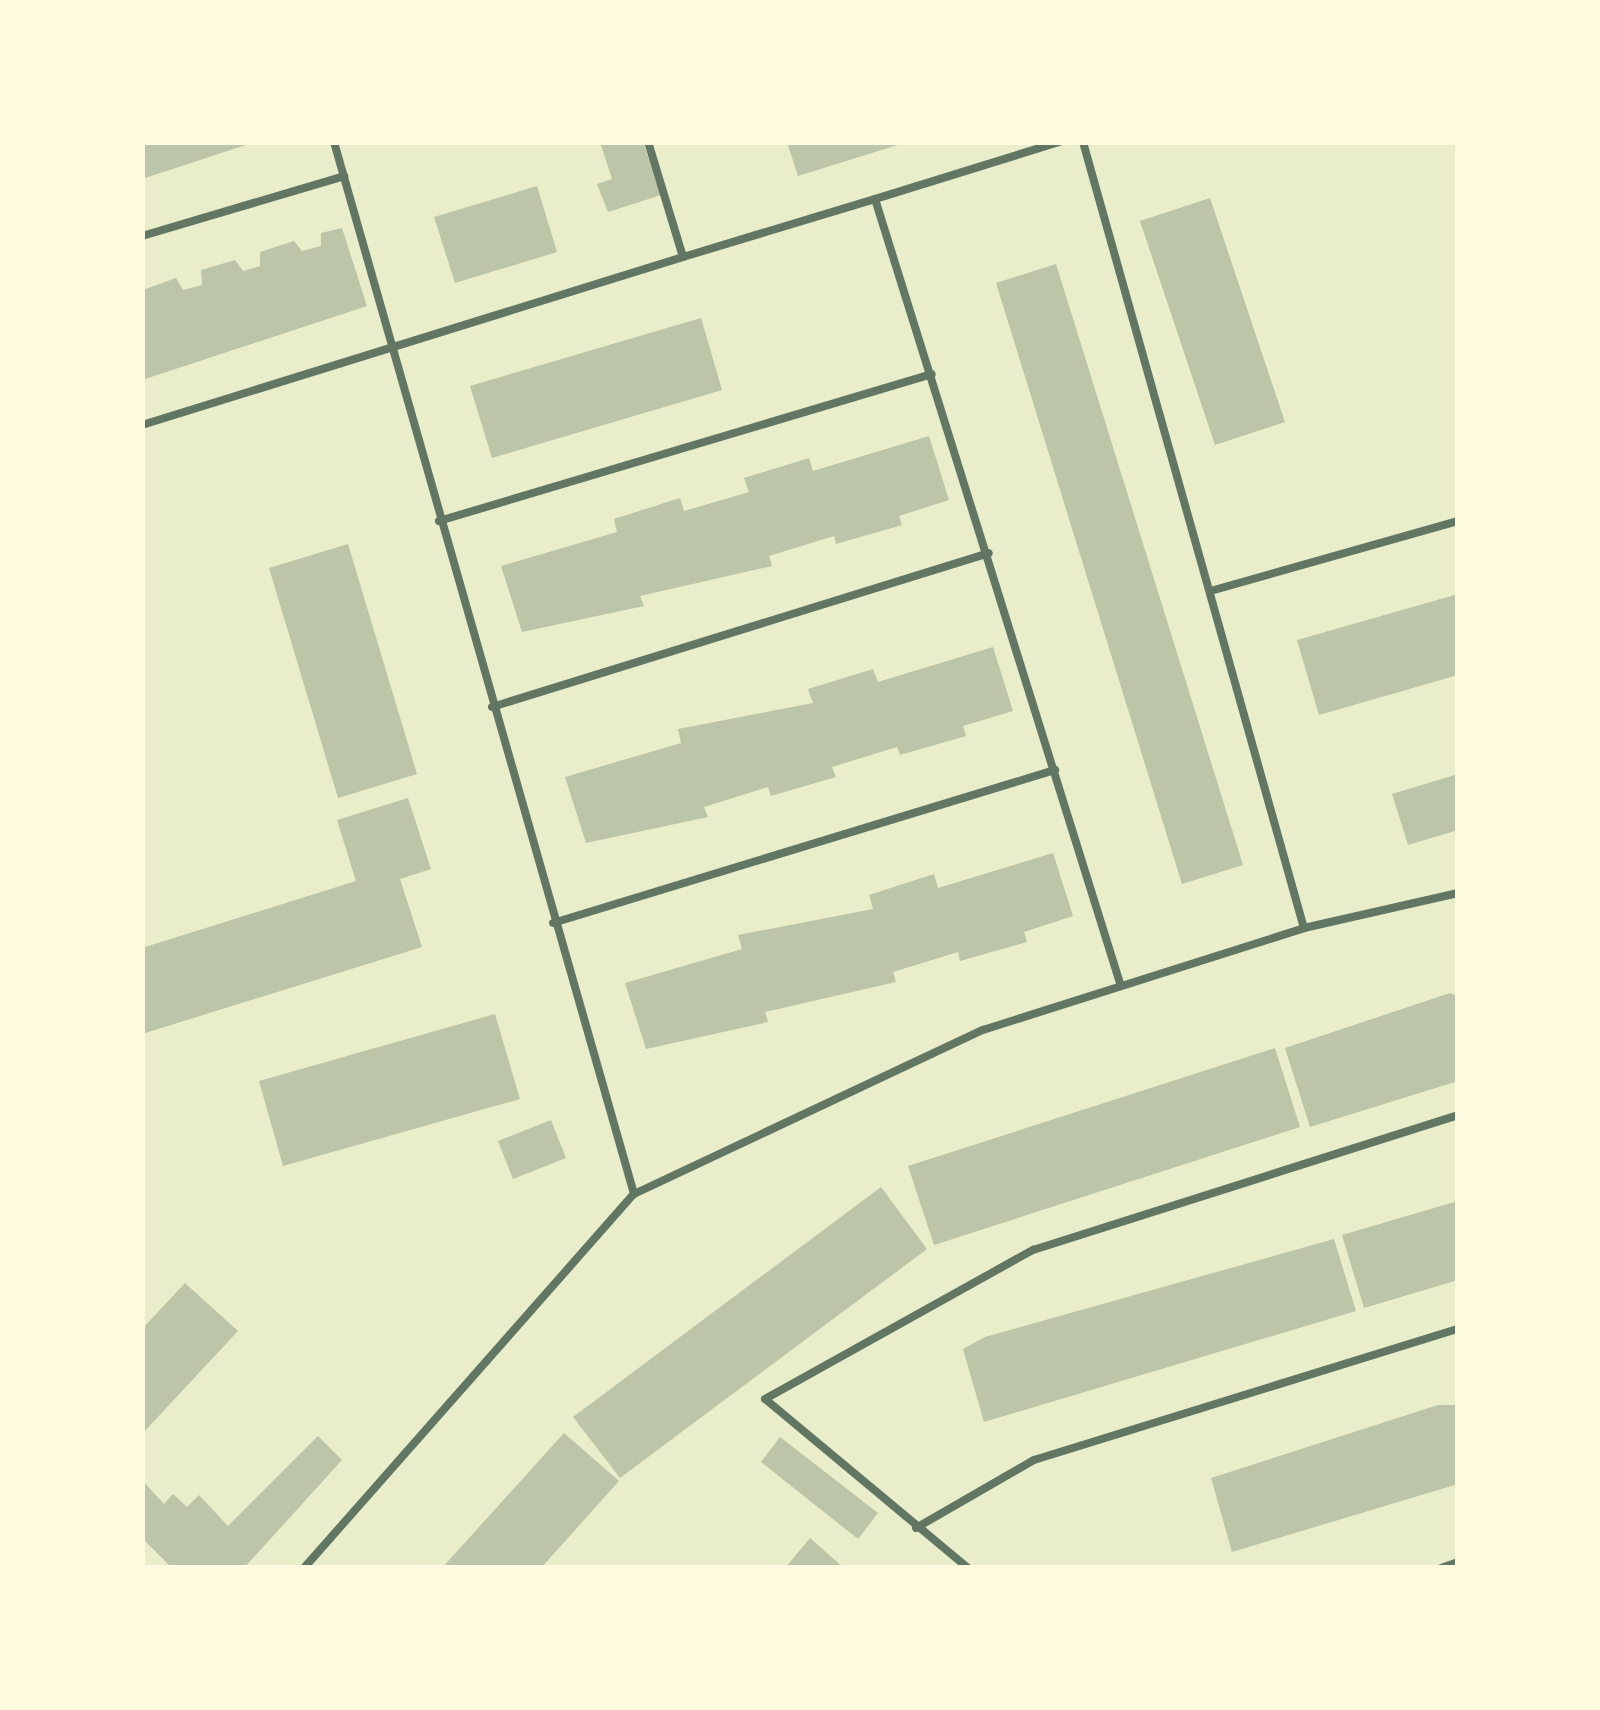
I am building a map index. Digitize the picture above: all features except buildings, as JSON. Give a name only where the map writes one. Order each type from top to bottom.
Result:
[{"type":"lane","points":[[334,142],[396,343],[438,521],[634,1194]]},
{"type":"lane","points":[[648,142],[684,257]]},
{"type":"lane","points":[[142,425],[396,343],[1059,142]]},
{"type":"lane","points":[[1083,142],[1214,590],[1304,928]]},
{"type":"lane","points":[[142,236],[344,176]]},
{"type":"lane","points":[[875,199],[989,552],[1120,983]]},
{"type":"lane","points":[[438,521],[932,374]]},
{"type":"lane","points":[[1214,590],[1458,521]]},
{"type":"lane","points":[[492,706],[989,552]]},
{"type":"lane","points":[[553,923],[1055,770]]},
{"type":"lane","points":[[304,1568],[634,1194],[982,1030],[1120,983],[1304,928],[1458,893]]},
{"type":"lane","points":[[965,1566],[765,1399],[1032,1250],[1458,1115]]},
{"type":"lane","points":[[916,1528],[1034,1460],[1458,1329]]},
{"type":"lane","points":[[1440,1568],[1458,1562]]}]
